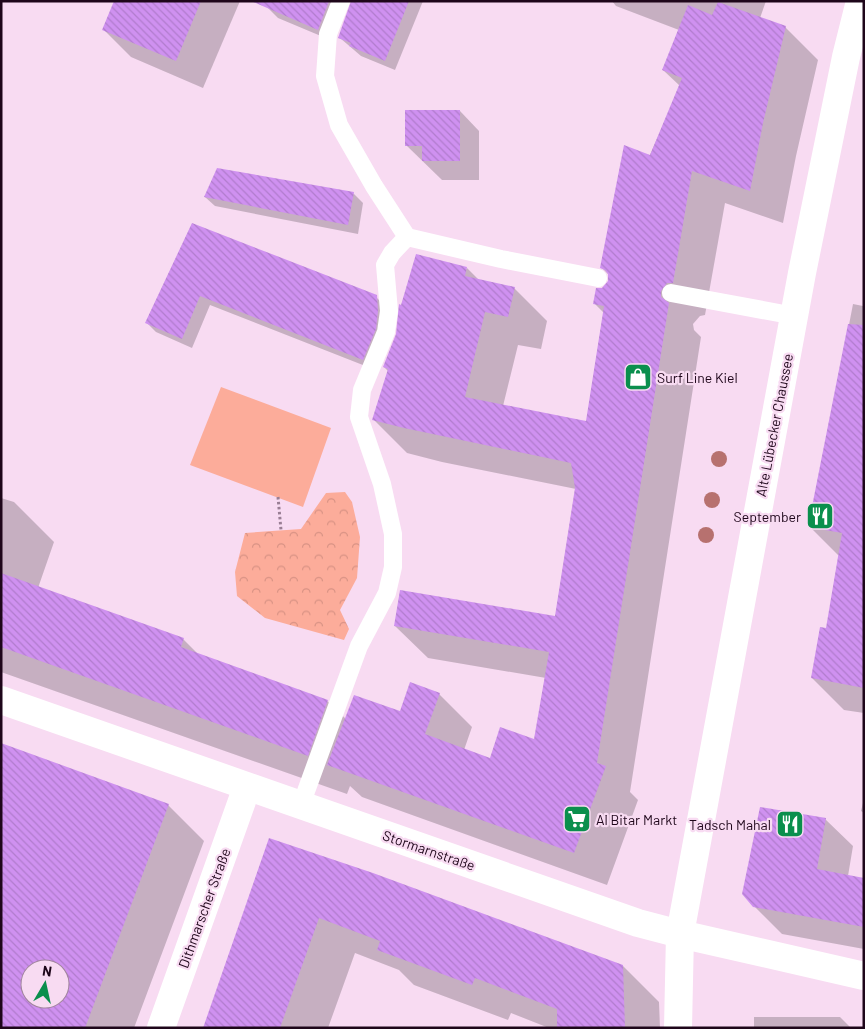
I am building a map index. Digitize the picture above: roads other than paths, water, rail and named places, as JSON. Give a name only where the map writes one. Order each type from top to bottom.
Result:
[{"type":"street","name":"Alte Lübecker Chaussee","points":[[678,1028],[680,934],[795,316],[846,57],[860,1]]},
{"type":"street","name":"Stormarnstraße","points":[[1,700],[638,923],[864,976]]},
{"type":"street","name":"Dithmarscher Straße","points":[[161,1028],[247,787]]},
{"type":"lane","points":[[341,1],[328,34],[325,76],[334,109],[339,125],[374,186],[407,237],[501,259],[598,278]]},
{"type":"lane","points":[[301,806],[359,646],[387,593],[393,567],[394,534],[382,484],[359,417],[362,390],[386,332],[389,311],[386,265],[392,253],[407,237]]},
{"type":"lane","points":[[671,293],[795,316]]},
{"type":"place","name":"Surf Line Kiel","points":[[638,377]]},
{"type":"place","name":"September","points":[[820,516]]},
{"type":"place","name":"Al Bitar Markt","points":[[577,819]]},
{"type":"place","name":"Tadsch Mahal","points":[[790,824]]}]
